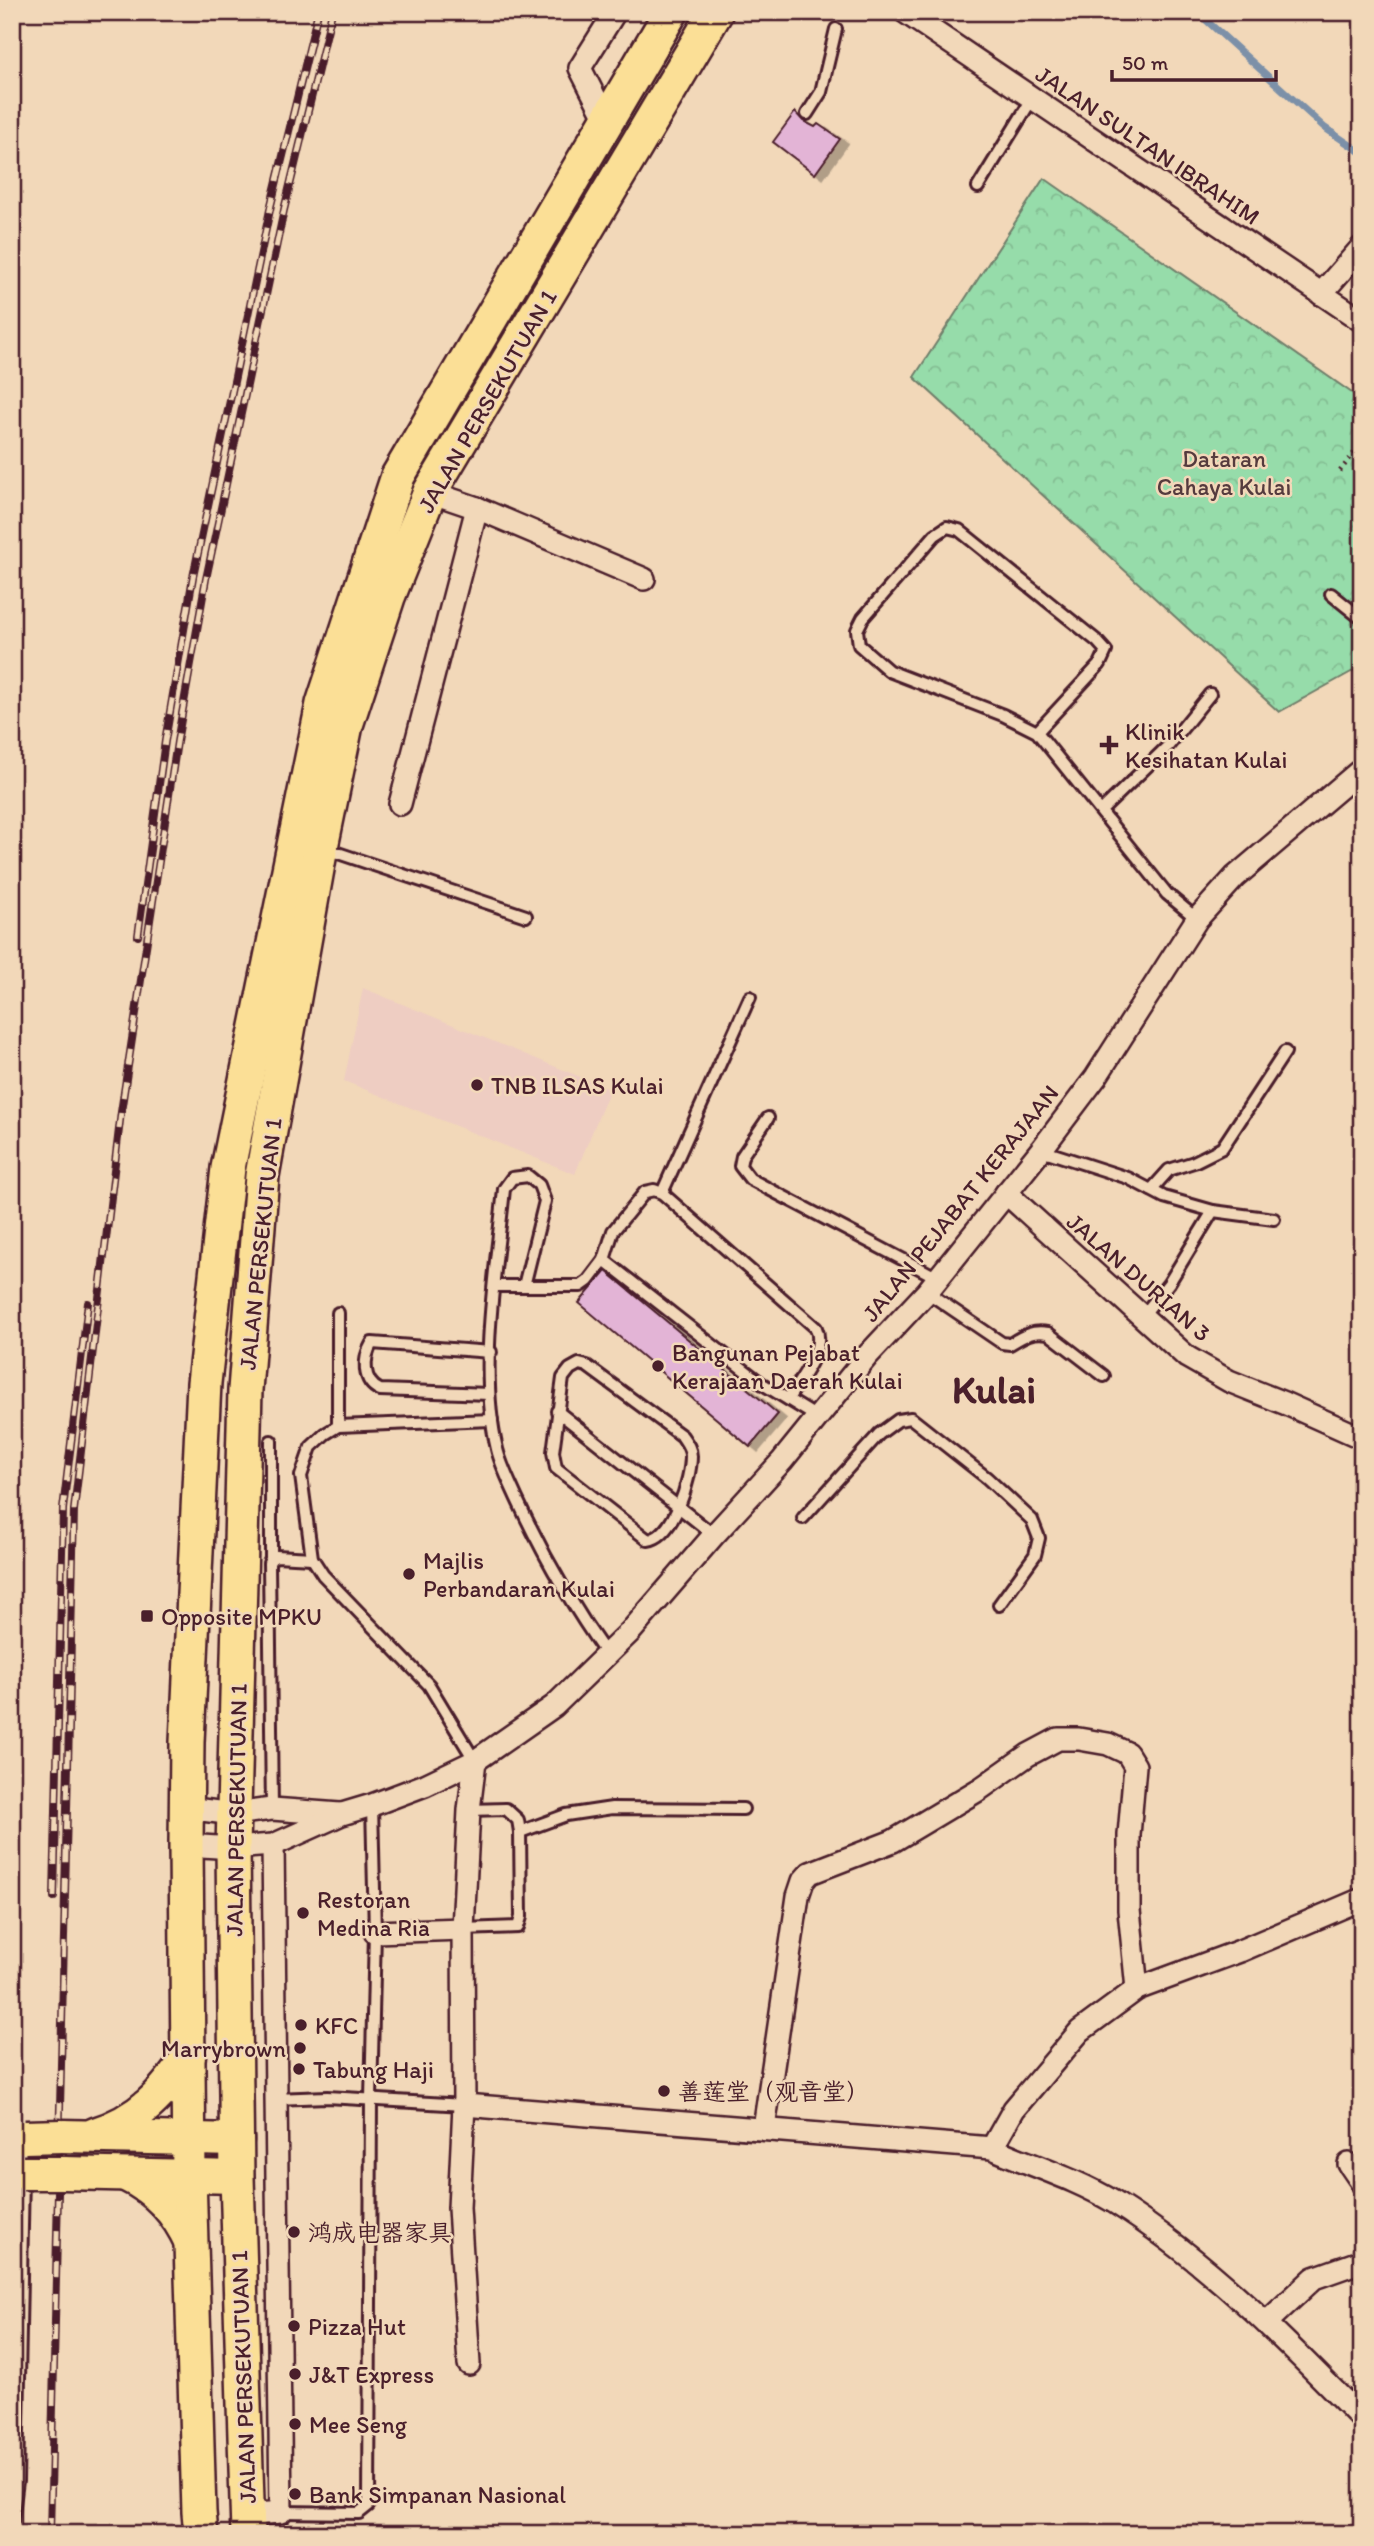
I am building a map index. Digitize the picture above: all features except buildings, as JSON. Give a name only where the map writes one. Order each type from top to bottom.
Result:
[{"type":"highway","name":"JALAN PERSEKUTUAN 1","points":[[247,2525],[237,2177],[233,1849],[245,1391],[262,1176],[321,847],[346,724],[388,597],[430,492],[716,12]]},
{"type":"highway","name":"JALAN PERSEKUTUAN 1","points":[[201,2534],[198,2512],[189,2176],[187,1742],[204,1383],[228,1168],[323,705],[398,475],[607,121],[667,14]]},
{"type":"main road","points":[[75,2136],[128,2122],[170,2084],[188,2056]]},
{"type":"main road","points":[[19,2137],[237,2140]]},
{"type":"main road","points":[[18,2173],[237,2177]]},
{"type":"main road","points":[[125,2174],[139,2181],[172,2209],[191,2243]]},
{"type":"street","points":[[607,121],[580,68],[615,12]]},
{"type":"street","name":"JALAN SULTAN IBRAHIM","points":[[905,12],[1362,321]]},
{"type":"street","points":[[1321,294],[1362,247]]},
{"type":"street","points":[[430,492],[477,508],[644,579]]},
{"type":"street","points":[[400,804],[477,508]]},
{"type":"street","name":"JALAN PEJABAT KERAJAAN","points":[[186,1845],[233,1849],[273,1845],[342,1814],[425,1785],[475,1761],[554,1706],[607,1656],[782,1461],[868,1355],[933,1285],[1096,1077],[1197,919],[1235,877],[1362,769]]},
{"type":"street","name":"JALAN DURIAN 3","points":[[1006,1193],[1187,1357],[1229,1381],[1362,1438]]},
{"type":"street","points":[[764,2128],[798,1896],[803,1881],[810,1872],[893,1841],[980,1789],[1028,1755],[1058,1739],[1108,1744],[1127,1753],[1135,1766],[1129,1835],[1129,1910],[1137,1989]]},
{"type":"street","points":[[469,2364],[459,2208],[464,2105],[463,1929],[469,1810],[475,1761]]},
{"type":"street","name":"JALAN PEJABAT KERAJAAN","points":[[186,1808],[234,1814],[272,1810],[342,1814]]},
{"type":"street","points":[[247,2525],[281,2512],[273,1845]]},
{"type":"street","points":[[992,2148],[1014,2109],[1070,2041],[1137,1989],[1240,1951],[1362,1899]]},
{"type":"street","points":[[375,1932],[463,1929]]},
{"type":"street","points":[[464,2105],[992,2148],[1046,2169],[1112,2201],[1180,2247],[1266,2322],[1362,2419]]},
{"type":"street","points":[[1349,2164],[1362,2183]]},
{"type":"street","points":[[1266,2322],[1314,2278],[1362,2261]]},
{"type":"lane","points":[[807,114],[821,92],[836,29]]},
{"type":"lane","points":[[978,187],[1032,99]]},
{"type":"lane","points":[[1037,732],[1100,664],[1106,651],[959,530],[947,527],[935,535],[863,618],[857,630],[859,645],[888,671],[1003,715],[1037,732],[1167,894],[1197,919]]},
{"type":"lane","points":[[1331,594],[1362,619]]},
{"type":"lane","points":[[1101,811],[1168,746],[1210,694]]},
{"type":"lane","points":[[321,847],[527,916]]},
{"type":"lane","points":[[662,1193],[750,997]]},
{"type":"lane","points":[[1151,1190],[1169,1170],[1194,1162],[1222,1148],[1285,1052]]},
{"type":"lane","points":[[768,1118],[742,1156],[740,1166],[750,1180],[933,1285],[1002,1343],[1010,1344],[1037,1331],[1048,1333],[1104,1376]]},
{"type":"lane","points":[[1041,1150],[1128,1178],[1164,1197],[1213,1211],[1274,1219]]},
{"type":"lane","points":[[524,1286],[545,1200],[539,1185],[528,1176],[512,1178],[504,1189],[489,1394],[497,1452],[533,1533],[584,1623],[607,1656]]},
{"type":"lane","points":[[495,1286],[581,1286],[604,1260],[613,1231],[645,1192],[654,1190],[662,1193],[816,1328],[820,1335],[819,1346],[788,1399]]},
{"type":"lane","points":[[1142,1317],[1169,1283],[1213,1211]]},
{"type":"lane","points":[[604,1260],[751,1375],[817,1417]]},
{"type":"lane","points":[[338,1313],[338,1426]]},
{"type":"lane","points":[[489,1394],[380,1390],[367,1380],[366,1371],[369,1346],[372,1343],[491,1352]]},
{"type":"lane","points":[[579,1364],[587,1366],[682,1436],[691,1455],[680,1508],[659,1536],[648,1540],[561,1474],[554,1462],[557,1411],[563,1378],[570,1368],[579,1364]]},
{"type":"lane","points":[[557,1411],[713,1535]]},
{"type":"lane","points":[[803,1518],[879,1434],[898,1420],[911,1418],[987,1478],[1032,1520],[1039,1538],[1035,1555],[999,1605]]},
{"type":"lane","points":[[475,1761],[429,1685],[323,1575],[312,1558],[301,1476],[311,1447],[338,1426],[492,1420]]},
{"type":"lane","points":[[271,1441],[269,1563],[272,1810]]},
{"type":"lane","points":[[271,1559],[276,1556],[312,1558]]},
{"type":"lane","points":[[281,2512],[359,2513],[369,2505],[371,2099],[375,1932],[372,1805]]},
{"type":"lane","points":[[520,1832],[566,1815],[612,1808],[743,1809]]},
{"type":"lane","points":[[463,1929],[518,1927],[521,1917],[518,1820],[506,1809],[469,1810]]},
{"type":"lane","points":[[275,2099],[371,2099],[464,2105]]},
{"type":"lane","points":[[12,2521],[17,2482],[18,2173]]},
{"type":"path","points":[[1340,471],[1362,443]]},
{"type":"shaded area","name":"TNB ILSAS Kulai","points":[[363,988],[610,1089],[575,1174],[344,1081]]},
{"type":"green space","name":"Dataran Cahaya Kulai","points":[[1044,178],[1362,400],[1362,666],[1279,712],[914,377]]},
{"type":"waterway","points":[[1197,12],[1325,128],[1362,153]]},
{"type":"railway","points":[[138,936],[165,741],[193,577],[271,205],[318,12]]},
{"type":"railway","points":[[50,2534],[74,1510],[121,1112],[177,742],[206,579],[284,210],[332,12]]},
{"type":"railway","points":[[54,1897],[63,1509],[88,1303]]},
{"type":"place","name":"Klinik Kesihatan Kulai","points":[[1109,745]]},
{"type":"place","name":"TNB ILSAS Kulai","points":[[477,1085]]},
{"type":"place","name":"Bangunan Pejabat Kerajaan Daerah Kulai","points":[[658,1366]]},
{"type":"place","name":"Majlis Perbandaran Kulai","points":[[409,1574]]},
{"type":"place","name":"Opposite MPKU","points":[[147,1616]]},
{"type":"place","name":"Restoran Medina Ria","points":[[303,1913]]},
{"type":"place","name":"KFC","points":[[301,2025]]},
{"type":"place","name":"Marrybrown","points":[[300,2048]]},
{"type":"place","name":"Tabung Haji","points":[[299,2069]]},
{"type":"place","name":"善莲堂（观音堂）","points":[[664,2091]]},
{"type":"place","name":"鸿成电器家具","points":[[294,2232]]},
{"type":"place","name":"Pizza Hut","points":[[294,2326]]},
{"type":"place","name":"J&T Express","points":[[295,2374]]},
{"type":"place","name":"Mee Seng","points":[[295,2424]]},
{"type":"place","name":"Bank Simpanan Nasional","points":[[295,2494]]},
{"type":"district","name":"Kulai","points":[[994,1390]]}]
